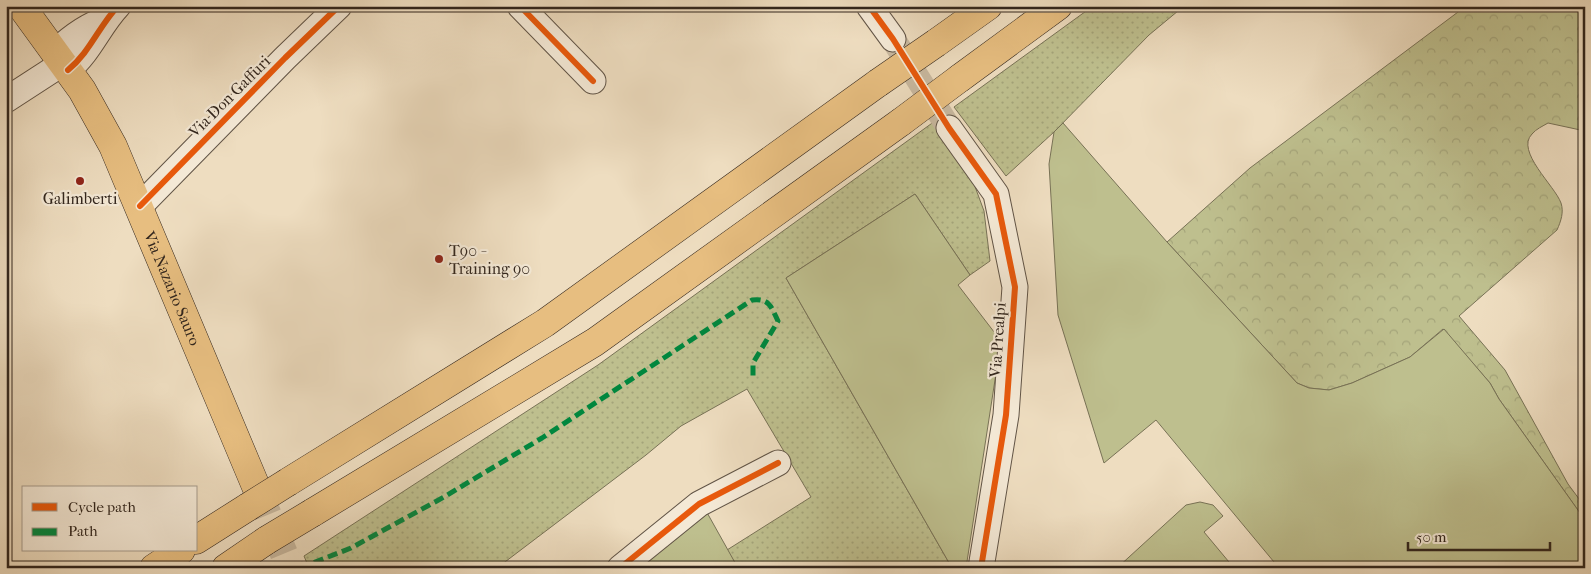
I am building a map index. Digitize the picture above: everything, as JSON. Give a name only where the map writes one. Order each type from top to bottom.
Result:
[{"type":"main road","name":"Via Nazario Sauro","points":[[21,6],[67,69],[113,146],[140,206],[253,498]]},
{"type":"main road","points":[[198,539],[253,498],[288,482],[546,323],[878,83],[988,6]]},
{"type":"main road","points":[[226,568],[267,540],[595,342],[901,122],[1058,6]]},
{"type":"main road","points":[[154,568],[178,552]]},
{"type":"street","name":"Via Don Gaffuri","points":[[140,206],[278,65],[339,6]]},
{"type":"street","points":[[520,6],[593,81]]},
{"type":"street","points":[[869,6],[892,39]]},
{"type":"street","points":[[6,100],[67,69],[65,43],[112,13]]},
{"type":"street","name":"Via Prealpi","points":[[949,128],[996,194],[1015,288],[1006,415],[981,568]]},
{"type":"street","points":[[620,568],[699,504],[778,463]]},
{"type":"green space","points":[[1093,6],[1184,6],[1149,35],[1054,132],[1006,176],[954,107]]},
{"type":"green space","points":[[1455,6],[1585,6],[1585,131],[1548,123],[1534,132],[1528,141],[1532,159],[1562,206],[1561,220],[1557,230],[1459,316],[1505,370],[1568,484],[1585,507],[1585,520],[1499,399],[1490,383],[1443,329],[1410,357],[1352,383],[1329,390],[1309,388],[1297,383],[1167,242],[1250,168],[1458,12]]},
{"type":"green space","points":[[935,121],[970,173],[984,211],[990,261],[970,275],[915,194],[786,278],[952,568],[738,568],[727,550],[811,497],[747,389],[681,426],[646,455],[497,568],[309,568],[304,556],[598,365]]},
{"type":"green space","points":[[1063,123],[1167,242],[1297,383],[1309,388],[1329,390],[1352,383],[1410,357],[1444,329],[1490,383],[1499,399],[1585,520],[1585,568],[1279,568],[1156,420],[1104,463],[1058,315],[1049,164],[1054,132]]},
{"type":"green space","points":[[915,194],[970,275],[958,285],[1001,341],[966,568],[952,568],[786,278]]},
{"type":"green space","points":[[1200,502],[1213,505],[1223,516],[1204,532],[1234,568],[1117,568],[1186,505]]},
{"type":"green space","points":[[705,509],[738,568],[635,568]]},
{"type":"tunnel","points":[[893,39],[949,128]]},
{"type":"tunnel","points":[[257,489],[290,568]]},
{"type":"marked path","points":[[300,568],[351,548],[444,497],[542,438],[752,300],[763,300],[769,304],[778,321],[753,363],[753,377]]},
{"type":"cycle path","points":[[68,70],[76,63],[118,6]]},
{"type":"cycle path","points":[[140,206],[285,58],[339,6]]},
{"type":"cycle path","points":[[520,6],[593,81]]},
{"type":"cycle path","points":[[869,6],[893,39],[949,128],[996,194],[1015,287],[1006,415],[981,568]]},
{"type":"cycle path","points":[[620,568],[699,504],[778,463]]},
{"type":"place","name":"Galimberti","points":[[80,181]]},
{"type":"place","name":"T90 - Training 90","points":[[439,259]]}]
